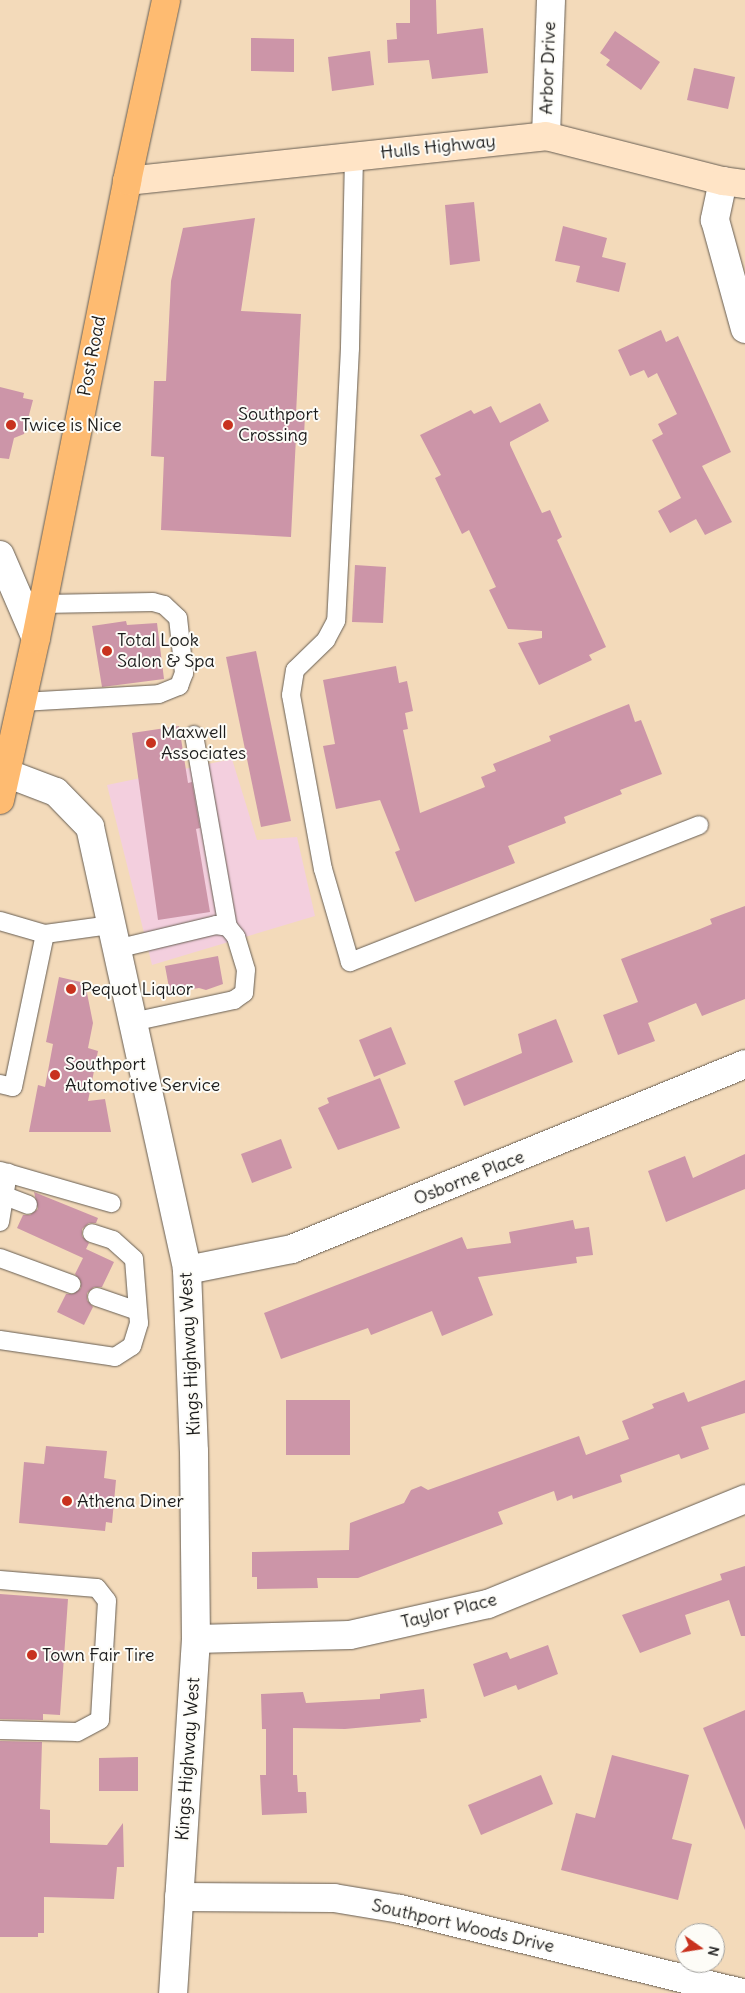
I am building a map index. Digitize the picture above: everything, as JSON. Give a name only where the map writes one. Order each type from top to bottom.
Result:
[{"type":"main road","name":"Post Road","points":[[0,800],[3,773],[22,702],[36,638],[127,181],[166,0]]},
{"type":"street","name":"Arbor Drive","points":[[546,136],[550,0]]},
{"type":"street","name":"Hulls Highway","points":[[127,181],[546,136],[734,183]]},
{"type":"street","points":[[734,183],[715,220],[745,329]]},
{"type":"street","points":[[0,555],[36,638]]},
{"type":"street","name":"Kings Highway West","points":[[3,773],[56,792],[90,827],[187,1270],[194,1451],[196,1639],[173,1993]]},
{"type":"street","name":"Osborne Place","points":[[187,1270],[292,1250],[745,1064]]},
{"type":"street","name":"Taylor Place","points":[[196,1639],[350,1635],[488,1604],[745,1499]]},
{"type":"street","name":"Southport Woods Drive","points":[[179,1897],[334,1898],[400,1909],[742,1993]]},
{"type":"lane","points":[[354,156],[350,348],[336,621],[326,640],[295,670],[291,695],[323,869],[350,962],[699,825]]},
{"type":"lane","points":[[22,702],[159,694],[179,686],[184,673],[178,618],[164,605],[153,602],[43,604]]},
{"type":"lane","points":[[132,1022],[234,1000],[244,993],[246,970],[236,937],[228,927],[194,735]]},
{"type":"lane","points":[[0,921],[45,934],[114,937],[203,926],[228,927]]},
{"type":"lane","points":[[0,1084],[13,1087],[45,934]]},
{"type":"lane","points":[[0,1222],[4,1172],[111,1203]]},
{"type":"lane","points":[[2,1195],[28,1205]]},
{"type":"lane","points":[[0,1340],[115,1357],[132,1346],[139,1323],[134,1259],[113,1240],[92,1233]]},
{"type":"lane","points":[[0,1258],[71,1284]]},
{"type":"lane","points":[[98,1296],[138,1311]]},
{"type":"lane","points":[[0,1580],[97,1588],[107,1601],[100,1720],[77,1732],[0,1730]]},
{"type":"shaded area","points":[[232,759],[257,840],[297,837],[315,916],[152,965],[107,785]]},
{"type":"building","points":[[410,0],[436,0],[437,34],[483,28],[488,73],[432,79],[429,60],[388,63],[387,40],[397,39],[396,23],[410,23]]},
{"type":"building","points":[[615,31],[660,62],[641,90],[606,65],[610,60],[600,53]]},
{"type":"building","points":[[251,38],[294,39],[294,72],[251,71]]},
{"type":"building","points":[[370,51],[374,85],[332,91],[328,57]]},
{"type":"building","points":[[694,68],[735,77],[728,109],[687,100]]},
{"type":"building","points":[[474,202],[480,261],[450,265],[445,205]]},
{"type":"building","name":"Southport Crossing","points":[[255,218],[241,311],[301,314],[296,414],[305,414],[304,437],[296,437],[291,537],[161,530],[164,457],[151,456],[154,381],[166,381],[171,281],[183,228]]},
{"type":"building","points":[[563,226],[607,238],[602,257],[626,263],[619,292],[576,282],[580,266],[555,261]]},
{"type":"building","points":[[661,330],[666,342],[678,336],[731,452],[702,466],[732,522],[705,535],[696,519],[670,533],[658,511],[681,498],[652,440],[663,434],[658,424],[677,414],[657,373],[648,378],[644,370],[630,376],[618,350]]},
{"type":"building","points":[[0,387],[24,393],[23,398],[33,400],[24,434],[14,438],[9,459],[0,458]]},
{"type":"building","points":[[540,403],[549,421],[510,442],[510,445],[542,513],[550,510],[562,537],[557,540],[606,647],[589,655],[592,660],[539,685],[518,643],[542,638],[542,631],[508,629],[489,590],[496,587],[469,530],[462,534],[435,478],[441,475],[420,435],[471,410],[474,414],[491,406],[500,423]]},
{"type":"building","points":[[355,565],[386,567],[383,623],[352,622]]},
{"type":"building","points":[[126,621],[127,625],[157,623],[164,679],[102,687],[92,626]]},
{"type":"building","points":[[256,651],[291,821],[261,827],[226,657]]},
{"type":"building","points":[[396,666],[399,683],[407,681],[413,711],[405,713],[408,729],[403,730],[420,813],[485,787],[481,777],[496,771],[493,764],[551,741],[549,736],[629,704],[635,722],[641,720],[662,774],[620,790],[622,794],[564,817],[566,823],[508,846],[515,863],[415,902],[395,852],[400,850],[380,800],[336,809],[323,746],[335,744],[323,680]]},
{"type":"building","points":[[179,726],[188,783],[192,782],[200,828],[196,829],[210,912],[158,920],[132,733]]},
{"type":"building","points":[[745,906],[745,999],[702,1016],[696,1003],[648,1023],[655,1041],[618,1055],[603,1015],[638,1002],[621,959],[712,924],[710,919]]},
{"type":"building","points":[[218,956],[223,984],[206,990],[199,988],[170,993],[165,966]]},
{"type":"building","points":[[59,977],[85,983],[93,1023],[88,1048],[98,1051],[88,1101],[105,1099],[111,1132],[29,1132],[38,1085],[45,1087],[53,1044],[46,1042]]},
{"type":"building","points":[[556,1019],[573,1062],[464,1106],[454,1081],[522,1053],[518,1034]]},
{"type":"building","points":[[391,1027],[406,1064],[374,1077],[359,1040]]},
{"type":"building","points":[[380,1078],[400,1128],[338,1150],[318,1108],[329,1103],[327,1098]]},
{"type":"building","points":[[281,1139],[292,1168],[252,1183],[241,1154]]},
{"type":"building","points":[[745,1154],[745,1189],[666,1222],[648,1171],[685,1156],[693,1178]]},
{"type":"building","points":[[34,1192],[98,1218],[96,1223],[89,1223],[82,1229],[82,1236],[89,1243],[86,1249],[114,1262],[102,1287],[94,1287],[87,1293],[87,1300],[93,1307],[84,1325],[57,1312],[66,1294],[73,1294],[81,1288],[81,1282],[75,1274],[83,1258],[17,1228],[23,1215],[30,1215],[38,1209]]},
{"type":"building","points":[[573,1220],[575,1229],[589,1227],[593,1255],[576,1257],[577,1263],[478,1277],[493,1315],[442,1336],[432,1311],[371,1335],[368,1328],[281,1359],[264,1313],[462,1237],[467,1249],[511,1243],[509,1232]]},
{"type":"building","points":[[745,1380],[745,1413],[701,1427],[709,1449],[681,1459],[679,1454],[620,1475],[622,1482],[573,1499],[572,1495],[557,1501],[554,1491],[498,1512],[503,1524],[358,1578],[317,1578],[318,1588],[257,1589],[257,1577],[252,1577],[252,1552],[349,1550],[350,1523],[404,1503],[411,1490],[421,1486],[428,1490],[579,1436],[586,1455],[629,1439],[622,1421],[654,1408],[652,1404],[684,1392],[688,1402]]},
{"type":"building","points":[[286,1400],[350,1400],[350,1455],[286,1455]]},
{"type":"building","name":"Athena Diner","points":[[46,1446],[107,1451],[104,1478],[116,1480],[112,1523],[106,1522],[105,1531],[19,1523],[24,1462],[44,1464]]},
{"type":"building","points":[[745,1566],[745,1636],[741,1636],[729,1600],[685,1615],[691,1634],[640,1653],[622,1615],[722,1580],[720,1574]]},
{"type":"building","name":"Town Fair Tire","points":[[0,1594],[68,1599],[60,1715],[43,1714],[43,1720],[0,1719]]},
{"type":"building","points":[[548,1645],[558,1674],[518,1690],[516,1685],[484,1697],[473,1664],[507,1652],[510,1659]]},
{"type":"building","points":[[424,1689],[427,1718],[420,1719],[421,1722],[345,1729],[293,1728],[293,1775],[297,1775],[298,1792],[306,1792],[307,1813],[262,1815],[260,1775],[266,1775],[266,1729],[262,1729],[261,1694],[303,1692],[306,1703],[380,1699],[380,1694]]},
{"type":"building","points":[[745,1710],[745,1830],[703,1728]]},
{"type":"building","points":[[0,1741],[42,1742],[40,1809],[50,1810],[50,1843],[107,1845],[123,1823],[124,1867],[117,1867],[114,1899],[44,1897],[44,1933],[38,1933],[38,1937],[0,1937]]},
{"type":"building","points":[[612,1755],[689,1775],[672,1839],[692,1844],[678,1900],[561,1870],[576,1813],[595,1818]]},
{"type":"building","points":[[138,1757],[138,1791],[99,1791],[99,1758]]},
{"type":"building","points":[[541,1775],[553,1804],[481,1835],[468,1805]]},
{"type":"place","name":"Twice is Nice","points":[[11,425]]},
{"type":"place","name":"Southport Crossing","points":[[228,425]]},
{"type":"place","name":"Total Look Salon & Spa","points":[[107,651]]},
{"type":"place","name":"Maxwell Associates","points":[[151,743]]},
{"type":"place","name":"Pequot Liquor","points":[[71,989]]},
{"type":"place","name":"Southport Automotive Service","points":[[55,1075]]},
{"type":"place","name":"Athena Diner","points":[[67,1501]]},
{"type":"place","name":"Town Fair Tire","points":[[32,1655]]}]
